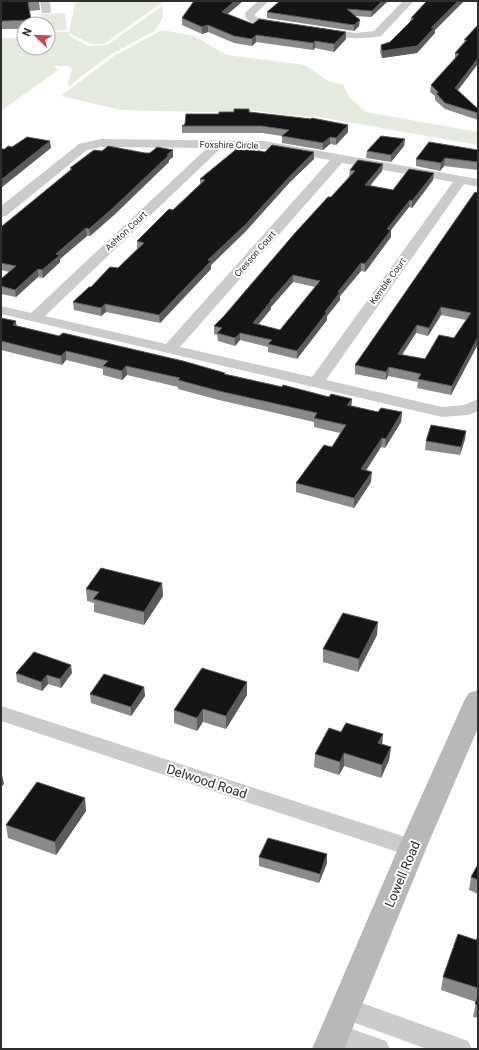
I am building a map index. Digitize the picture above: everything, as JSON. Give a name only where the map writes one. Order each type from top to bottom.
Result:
[{"type":"street","points":[[264,1],[250,13],[250,17],[256,21],[286,26]]},
{"type":"street","points":[[310,29],[355,36],[377,34],[409,1]]},
{"type":"street","name":"Foxshire Circle","points":[[1,213],[84,147],[101,143],[264,145],[478,183]]},
{"type":"street","name":"Ashton Court","points":[[34,318],[218,144]]},
{"type":"street","name":"Cresson Court","points":[[170,349],[339,158]]},
{"type":"street","name":"Kemble Court","points":[[316,383],[461,180]]},
{"type":"street","points":[[1,310],[442,412],[468,410],[478,404]]},
{"type":"street","name":"Lowell Road","points":[[332,1041],[412,848],[478,699]]},
{"type":"street","name":"Delwood Road","points":[[1,713],[412,848]]},
{"type":"street","points":[[345,1008],[459,1049]]},
{"type":"street","points":[[332,1041],[377,1049]]},
{"type":"shaded area","points":[[73,1],[164,1],[104,44],[91,44],[69,33],[70,36],[88,46],[107,45],[162,6],[163,17],[156,30],[110,55],[69,86],[68,82],[72,70],[69,66],[54,66],[58,70],[1,111],[1,38],[16,38],[16,56],[56,56],[56,32],[69,32],[75,4]]},
{"type":"shaded area","points":[[65,13],[67,30],[56,31],[56,16],[41,16],[41,14]]},
{"type":"shaded area","points":[[162,30],[194,36],[227,55],[305,65],[328,81],[343,85],[350,98],[366,112],[478,132],[478,145],[319,117],[283,115],[259,111],[204,112],[121,110],[61,96],[114,56]]},
{"type":"building","points":[[1,1],[39,1],[28,2],[30,16],[16,16],[16,20],[1,21]]},
{"type":"building","points":[[194,1],[235,1],[222,12],[253,24],[259,19],[346,32],[334,44],[315,41],[313,43],[256,35],[252,39],[234,36],[208,25],[202,27],[182,18]]},
{"type":"building","points":[[280,1],[382,1],[372,11],[347,9],[360,20],[354,25],[267,12]]},
{"type":"building","points":[[427,1],[458,1],[431,28],[435,27],[417,46],[382,51],[381,45],[390,42],[414,18],[411,18]]},
{"type":"building","points":[[478,25],[478,58],[455,88],[478,109],[478,113],[445,103],[436,93],[439,93],[431,85],[459,54],[455,53],[467,40],[464,40]]},
{"type":"building","points":[[234,109],[249,109],[249,112],[312,118],[348,125],[336,138],[330,137],[323,143],[282,136],[289,130],[262,126],[182,126],[185,124],[186,114],[219,114],[219,112],[234,112]]},
{"type":"building","points":[[381,136],[405,139],[391,155],[367,151]]},
{"type":"building","points":[[27,137],[50,141],[1,180],[1,149],[5,149],[8,146],[12,147]]},
{"type":"building","points":[[429,142],[478,150],[478,162],[445,158],[441,163],[416,159]]},
{"type":"building","points":[[272,145],[314,152],[246,224],[208,260],[211,261],[159,315],[105,304],[101,308],[73,302],[89,287],[91,287],[110,267],[118,268],[144,243],[137,241],[169,209],[173,210],[205,180],[200,179],[239,147],[265,152]]},
{"type":"building","points":[[108,146],[145,153],[150,153],[157,147],[173,150],[113,208],[89,229],[86,228],[56,254],[60,255],[42,270],[38,269],[15,290],[1,286],[1,279],[16,266],[1,263],[1,227],[72,169],[70,168],[94,150],[102,151]]},
{"type":"building","points":[[358,160],[383,164],[365,185],[393,190],[409,169],[434,173],[387,229],[391,230],[365,264],[361,263],[338,292],[340,292],[325,312],[327,312],[297,351],[268,344],[272,340],[240,333],[235,338],[217,333],[222,328],[214,326],[295,233],[328,197],[331,197],[355,171],[350,170]],"holes":[[[293,275],[320,281],[280,330],[253,323]]]},
{"type":"building","points":[[475,192],[478,193],[478,337],[452,386],[418,379],[421,374],[389,367],[386,372],[355,365]],"holes":[[[441,307],[471,313],[454,338],[439,335],[425,359],[398,354],[417,325],[429,328]]]},
{"type":"building","points":[[1,318],[16,321],[13,325],[59,336],[63,333],[183,361],[225,373],[224,374],[282,387],[283,385],[329,397],[331,394],[352,399],[347,405],[378,412],[381,408],[402,412],[386,439],[382,438],[361,469],[372,472],[354,498],[296,483],[324,445],[332,447],[346,425],[314,418],[317,413],[219,391],[178,380],[180,378],[126,366],[122,371],[103,366],[108,361],[66,351],[61,356],[1,341]]},
{"type":"building","points":[[431,425],[466,431],[461,447],[426,441]]},
{"type":"building","points":[[101,568],[162,583],[144,612],[93,599],[99,592],[86,589]]},
{"type":"building","points":[[343,613],[378,622],[359,659],[323,649]]},
{"type":"building","points":[[34,652],[71,665],[60,679],[47,675],[41,682],[16,673]]},
{"type":"building","points":[[202,668],[247,682],[226,716],[203,709],[197,718],[174,710]]},
{"type":"building","points":[[104,674],[144,687],[131,707],[90,694]]},
{"type":"building","points":[[346,723],[383,734],[378,743],[391,747],[382,765],[344,753],[340,762],[315,754],[329,728],[341,732]]},
{"type":"building","points":[[37,782],[85,798],[55,842],[6,825]]},
{"type":"building","points":[[268,838],[327,854],[320,874],[259,857]]},
{"type":"building","points":[[478,866],[478,880],[471,877]]},
{"type":"building","points":[[458,934],[476,940],[478,937],[478,988],[443,977]]},
{"type":"building","points":[[478,996],[478,1005],[475,1004]]}]
